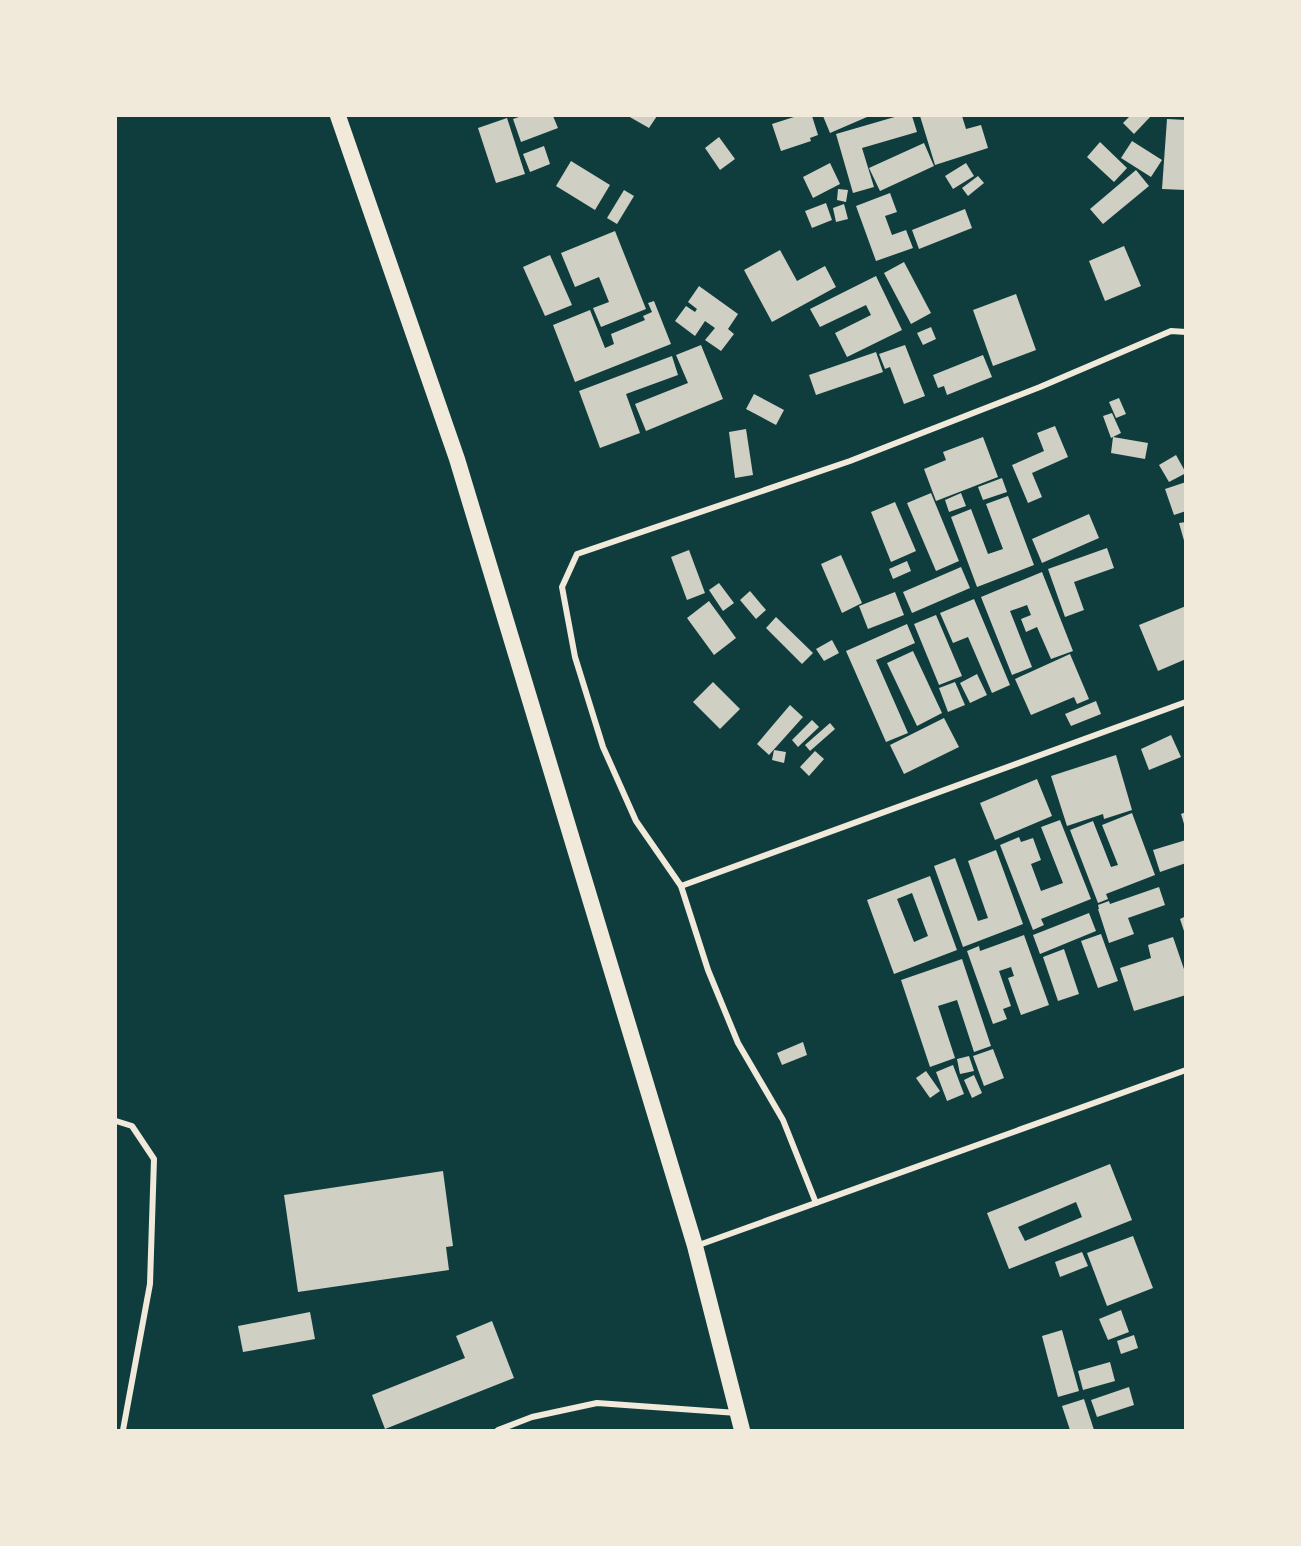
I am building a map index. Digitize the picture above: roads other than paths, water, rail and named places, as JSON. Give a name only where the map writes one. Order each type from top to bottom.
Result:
[{"type":"highway","points":[[338,116],[457,459],[695,1246],[741,1431]]},
{"type":"street","points":[[816,1203],[783,1120],[738,1043],[708,970],[681,886],[636,821],[603,747],[576,657],[562,587],[577,554],[850,461],[1040,387],[1171,331],[1185,332]]},
{"type":"street","points":[[681,886],[1185,702]]},
{"type":"street","points":[[695,1246],[1185,1070]]},
{"type":"street","points":[[116,1121],[132,1126],[154,1159],[150,1284],[123,1431]]},
{"type":"street","points":[[498,1431],[532,1417],[597,1403],[737,1413]]}]
